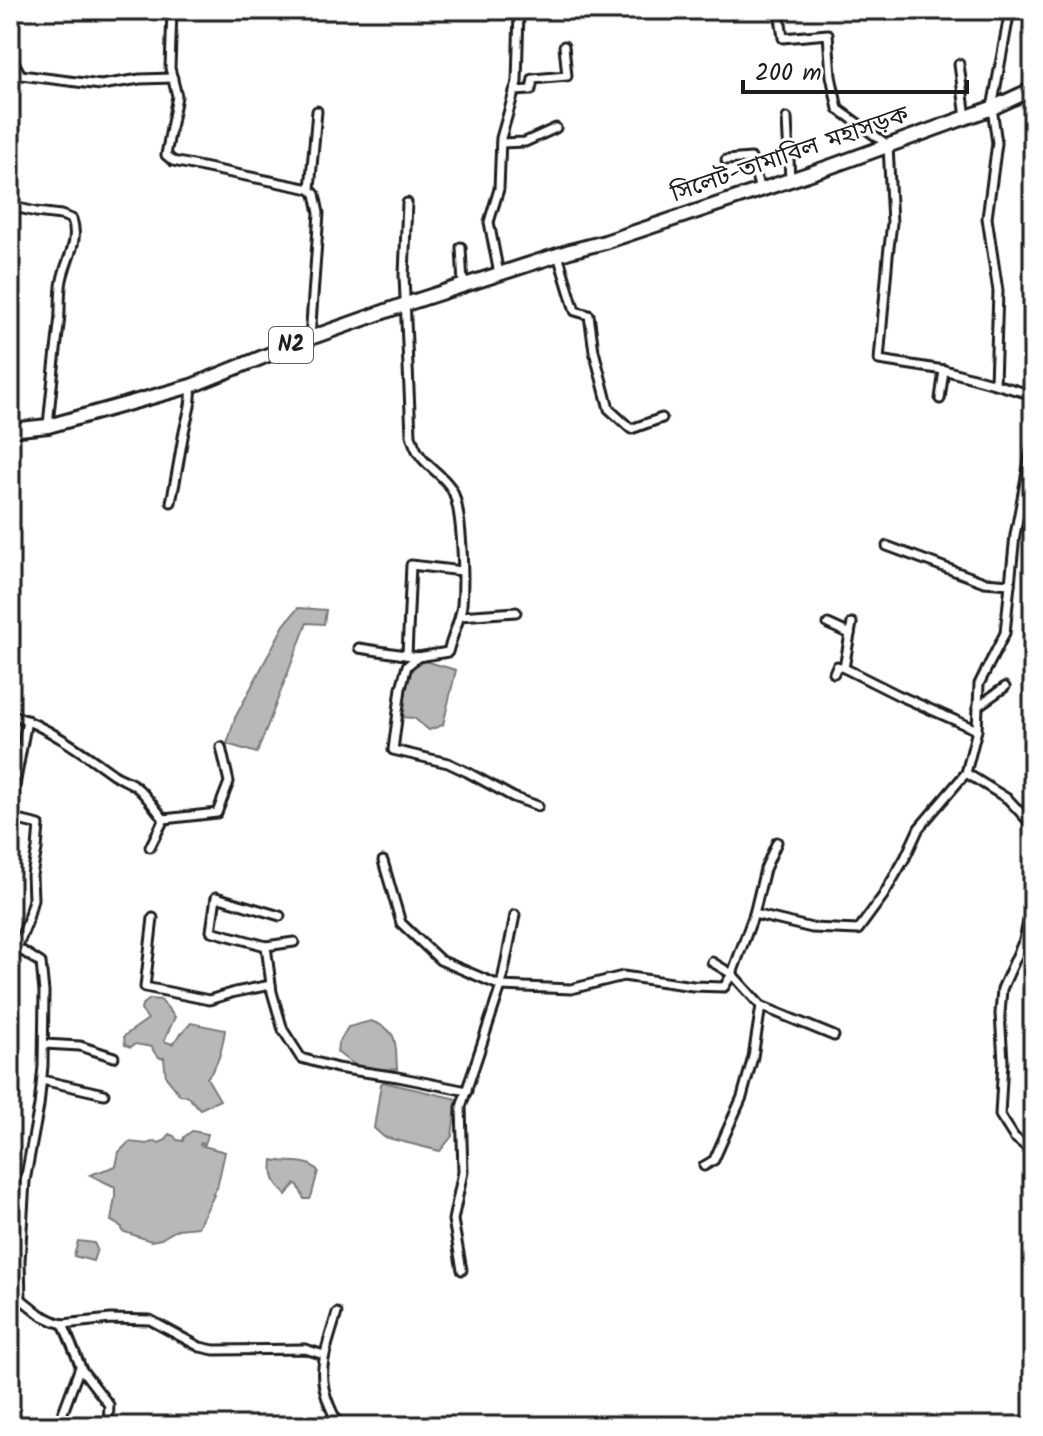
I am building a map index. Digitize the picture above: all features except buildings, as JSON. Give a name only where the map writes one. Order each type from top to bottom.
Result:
[{"type":"highway","name":"সিলেট-তামাবিল মহাসড়ক","points":[[564,253],[790,180],[966,118],[1033,89]]},
{"type":"highway","name":"N2","points":[[10,430],[48,426],[191,386],[310,338],[564,253]]},
{"type":"street","points":[[172,10],[170,68],[177,96],[166,155],[173,161],[310,189],[315,194],[319,213],[310,338]]},
{"type":"street","points":[[499,274],[489,222],[499,189],[501,143],[517,82],[519,10]]},
{"type":"street","points":[[779,10],[783,38],[828,34],[831,76],[838,109],[888,145],[892,223],[879,360],[944,370],[1032,394],[1033,408]]},
{"type":"street","points":[[995,384],[998,291],[987,218],[997,143],[992,108],[1010,10]]},
{"type":"street","points":[[10,28],[11,14]]},
{"type":"street","points":[[514,91],[531,90],[533,79],[567,76],[564,46]]},
{"type":"street","points":[[10,55],[21,75]]},
{"type":"street","points":[[959,64],[966,118]]},
{"type":"street","points":[[10,78],[21,75],[101,85],[173,78]]},
{"type":"street","points":[[310,189],[317,111]]},
{"type":"street","points":[[787,118],[790,180]]},
{"type":"street","points":[[501,143],[525,142],[556,128]]},
{"type":"street","points":[[726,160],[751,158],[760,190]]},
{"type":"street","points":[[359,648],[418,657],[448,652],[462,606],[460,514],[451,489],[423,461],[411,435],[404,248],[407,203]]},
{"type":"street","points":[[10,206],[61,215],[72,219],[75,227],[75,238],[62,281],[48,426]]},
{"type":"street","points":[[461,247],[463,286]]},
{"type":"street","points":[[564,253],[575,311],[589,315],[594,351],[609,409],[631,429],[662,418]]},
{"type":"street","points":[[940,399],[944,370]]},
{"type":"street","points":[[171,502],[192,399],[191,386]]},
{"type":"street","points":[[754,914],[812,928],[858,930],[883,896],[919,828],[966,773],[977,730],[979,684],[1005,633],[1015,535],[1033,440]]},
{"type":"street","points":[[887,546],[984,582],[1010,584]]},
{"type":"street","points":[[407,655],[411,565],[462,571]]},
{"type":"street","points":[[460,616],[516,612]]},
{"type":"street","points":[[844,668],[852,623]]},
{"type":"street","points":[[828,624],[850,634]]},
{"type":"street","points":[[418,657],[407,666],[401,688],[393,750],[448,763],[513,797],[538,806]]},
{"type":"street","points":[[834,673],[837,666],[844,668],[977,730]]},
{"type":"street","points":[[978,706],[1005,687]]},
{"type":"street","points":[[10,714],[27,720],[87,755],[116,777],[136,786],[164,819]]},
{"type":"street","points":[[10,1304],[19,1304],[21,1299],[25,1181],[42,1080],[44,1044],[41,963],[14,946],[27,923],[33,899],[32,875],[39,825],[10,815],[27,720]]},
{"type":"street","points":[[164,819],[217,813],[229,782],[221,747]]},
{"type":"street","points":[[966,773],[1008,799],[1033,826]]},
{"type":"street","points":[[150,847],[164,819]]},
{"type":"street","points":[[383,861],[401,923],[440,960],[501,986],[571,989],[623,976],[724,987],[732,974],[754,914],[765,869],[777,842]]},
{"type":"street","points":[[1033,880],[1024,940],[1002,989],[1000,1115],[1014,1137],[1033,1152]]},
{"type":"street","points":[[280,916],[216,897],[211,931],[266,946],[294,942]]},
{"type":"street","points":[[462,1270],[453,1220],[463,1172],[461,1107],[501,986],[515,915]]},
{"type":"street","points":[[153,918],[145,987],[209,1000],[271,985]]},
{"type":"street","points":[[266,946],[271,985],[283,1030],[301,1058],[337,1068],[467,1091]]},
{"type":"street","points":[[712,962],[732,974],[761,1006],[834,1036]]},
{"type":"street","points":[[704,1166],[714,1160],[742,1097],[753,1057],[761,1006]]},
{"type":"street","points":[[44,1044],[80,1046],[114,1057]]},
{"type":"street","points":[[42,1080],[104,1094]]},
{"type":"street","points":[[21,1299],[41,1315],[63,1324],[142,1319],[150,1320],[200,1347],[214,1350],[305,1349],[324,1355]]},
{"type":"street","points":[[337,1313],[321,1372],[322,1387],[340,1426]]},
{"type":"street","points":[[63,1324],[80,1367],[109,1405],[108,1426]]},
{"type":"street","points":[[61,1426],[62,1415],[80,1367]]},
{"type":"shaded area","points":[[298,608],[326,610],[324,624],[307,623],[257,753],[227,744],[235,718],[284,625]]},
{"type":"shaded area","points":[[416,661],[456,670],[443,725],[429,730],[414,718],[402,717],[409,668]]},
{"type":"shaded area","points":[[150,999],[161,1000],[175,1017],[164,1041],[172,1044],[191,1023],[225,1030],[219,1056],[207,1078],[220,1100],[200,1109],[187,1096],[180,1095],[166,1077],[164,1058],[160,1058],[152,1047],[125,1045],[124,1036],[148,1019],[141,1010]]},
{"type":"shaded area","points":[[371,1021],[391,1033],[396,1045],[397,1069],[365,1068],[337,1052],[348,1027]]},
{"type":"shaded area","points":[[383,1082],[457,1099],[452,1136],[440,1151],[384,1137],[374,1128]]},
{"type":"shaded area","points":[[192,1131],[208,1134],[205,1144],[200,1145],[225,1152],[217,1188],[198,1227],[178,1229],[151,1241],[122,1231],[122,1227],[111,1221],[115,1187],[90,1175],[116,1166],[119,1152],[129,1142],[159,1143],[166,1140],[169,1134],[183,1141]]},
{"type":"shaded area","points":[[273,1160],[309,1164],[318,1171],[310,1199],[304,1199],[295,1184],[286,1195],[274,1179]]},
{"type":"shaded area","points":[[78,1241],[94,1243],[97,1249],[93,1261],[74,1256]]}]
